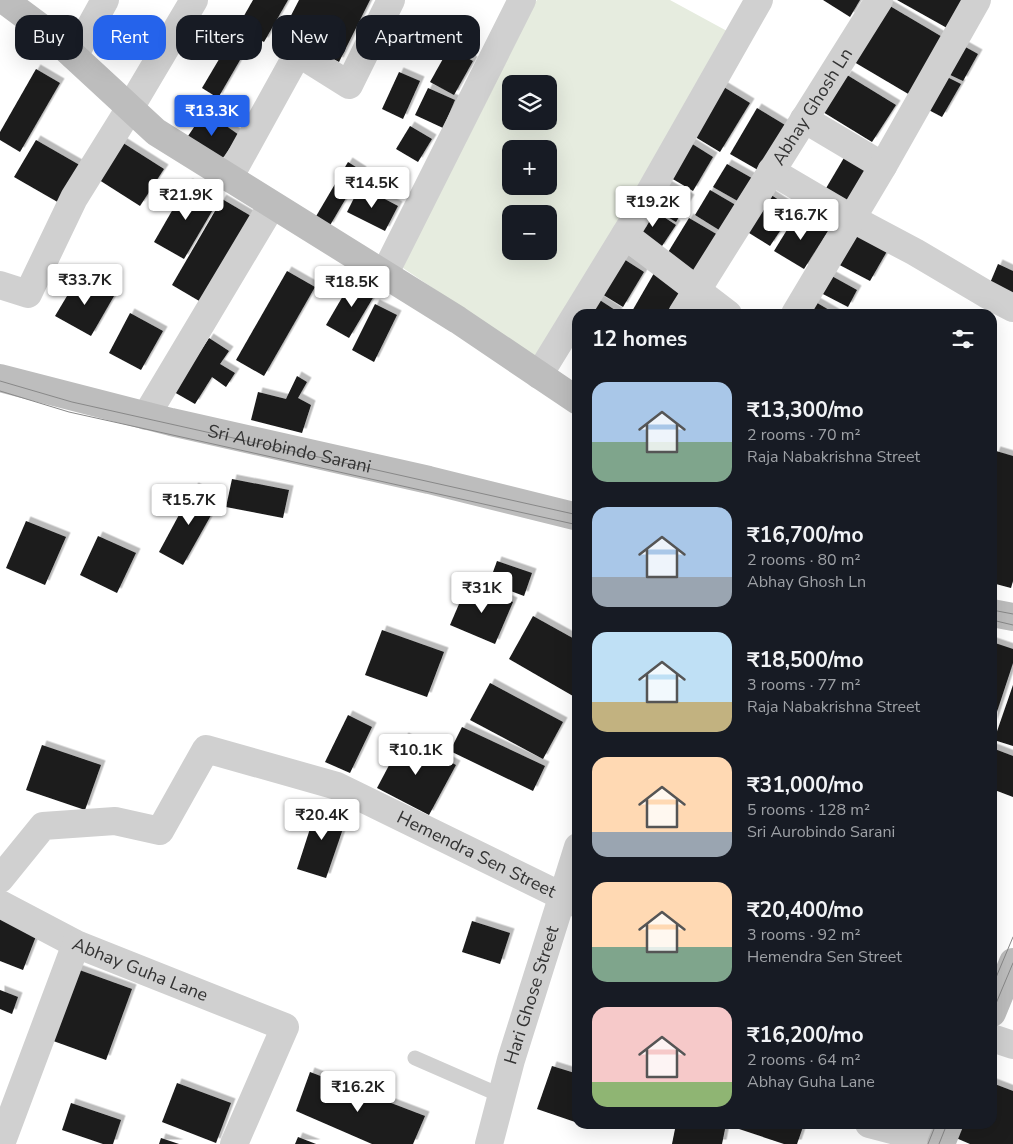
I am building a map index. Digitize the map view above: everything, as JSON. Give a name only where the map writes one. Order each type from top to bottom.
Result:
[{"type":"street","points":[[4,0],[25,15]]},
{"type":"street","points":[[83,40],[105,0]]},
{"type":"street","points":[[0,285],[28,294],[74,198],[194,0]]},
{"type":"street","points":[[229,178],[298,52],[349,85],[391,0]]},
{"type":"street","points":[[384,275],[522,0]]},
{"type":"street","points":[[580,309],[625,235],[759,0]]},
{"type":"street","name":"Abhay Ghosh Ln","points":[[685,309],[879,0]]},
{"type":"street","points":[[798,309],[883,166],[977,0]]},
{"type":"street","points":[[78,60],[156,132],[458,320],[572,397]]},
{"type":"street","points":[[804,119],[883,166]]},
{"type":"street","points":[[771,172],[1013,308]]},
{"type":"street","points":[[146,416],[272,205]]},
{"type":"street","points":[[625,235],[697,288],[722,309]]},
{"type":"street","points":[[539,375],[572,321]]},
{"type":"street","name":"Sri Aurobindo Sarani","points":[[0,378],[146,416],[429,480],[572,516]]},
{"type":"street","points":[[997,614],[1013,617]]},
{"type":"street","name":"Hemendra Sen Street","points":[[0,879],[43,826],[114,821],[160,831],[206,749],[337,786],[570,900]]},
{"type":"street","name":"Hari Ghose Street","points":[[497,1140],[502,1096],[511,1060],[570,900],[572,887]]},
{"type":"street","name":"Abhay Guha Lane","points":[[0,904],[76,944],[285,1027],[234,1144]]},
{"type":"street","points":[[1,1144],[5,1114],[76,944]]},
{"type":"street","points":[[997,1001],[1013,962]]},
{"type":"street","points":[[997,1040],[1013,1045]]},
{"type":"street","points":[[898,1129],[944,1137]]},
{"type":"lane","points":[[416,1058],[502,1096]]},
{"type":"shaded area","points":[[537,0],[670,0],[738,37],[541,361],[403,268],[519,22]]},
{"type":"building","points":[[253,0],[288,0],[279,15],[272,15],[272,28],[264,42],[262,41],[262,15],[244,15]]},
{"type":"building","points":[[299,0],[370,0],[362,15],[356,15],[356,28],[346,48],[346,15],[291,15]]},
{"type":"building","points":[[823,0],[860,0],[850,17]]},
{"type":"building","points":[[897,0],[963,0],[947,28]]},
{"type":"building","points":[[883,2],[944,38],[910,95],[849,59]]},
{"type":"building","points":[[960,44],[978,54],[963,81],[944,72]]},
{"type":"building","points":[[219,60],[240,60],[218,98],[202,88]]},
{"type":"building","points":[[442,60],[473,61],[454,95],[430,82]]},
{"type":"building","points":[[36,69],[60,83],[20,152],[0,140],[0,132]]},
{"type":"building","points":[[399,72],[420,81],[403,119],[382,109]]},
{"type":"building","points":[[941,74],[961,84],[942,117],[923,107]]},
{"type":"building","points":[[847,75],[896,105],[872,142],[823,112]]},
{"type":"building","points":[[722,86],[750,103],[720,152],[692,135]]},
{"type":"building","points":[[428,88],[455,100],[443,128],[415,115]]},
{"type":"building","points":[[757,108],[785,125],[758,170],[730,154]]},
{"type":"building","points":[[205,111],[239,135],[220,162],[186,139]]},
{"type":"building","points":[[410,126],[432,139],[418,162],[396,149]]},
{"type":"building","points":[[36,140],[83,167],[61,204],[14,177]]},
{"type":"building","points":[[686,140],[713,157],[693,191],[666,175]]},
{"type":"building","points":[[120,141],[164,169],[140,206],[96,178]]},
{"type":"building","points":[[848,151],[874,166],[848,210],[822,195]]},
{"type":"building","points":[[348,162],[362,171],[329,227],[315,218]]},
{"type":"building","points":[[727,164],[757,181],[743,204],[713,187]]},
{"type":"building","points":[[660,181],[690,199],[676,222],[646,204]]},
{"type":"building","points":[[188,183],[218,201],[184,259],[154,242]]},
{"type":"building","points":[[360,186],[398,206],[385,231],[347,212]]},
{"type":"building","points":[[710,190],[739,207],[724,233],[695,215]]},
{"type":"building","points":[[765,191],[794,210],[770,246],[741,228]]},
{"type":"building","points":[[222,199],[256,219],[206,305],[172,285]]},
{"type":"building","points":[[647,206],[676,225],[660,249],[631,231]]},
{"type":"building","points":[[798,212],[828,231],[804,269],[774,251]]},
{"type":"building","points":[[689,218],[718,235],[696,272],[667,254]]},
{"type":"building","points":[[852,225],[890,246],[870,281],[832,261]]},
{"type":"building","points":[[619,256],[644,272],[623,307],[597,291]]},
{"type":"building","points":[[998,264],[1013,271],[1013,299],[988,288]]},
{"type":"building","points":[[657,268],[690,287],[678,309],[633,309]]},
{"type":"building","points":[[287,271],[315,287],[264,376],[236,360]]},
{"type":"building","points":[[828,274],[857,290],[848,307],[819,292]]},
{"type":"building","points":[[79,276],[114,296],[91,336],[55,316]]},
{"type":"building","points":[[354,277],[377,291],[349,338],[326,325]]},
{"type":"building","points":[[592,295],[613,309],[582,309]]},
{"type":"building","points":[[812,300],[827,309],[807,309]]},
{"type":"building","points":[[375,304],[397,315],[374,362],[352,350]]},
{"type":"building","points":[[130,313],[163,331],[141,370],[109,353]]},
{"type":"building","points":[[209,338],[229,351],[220,364],[235,373],[226,387],[212,377],[195,404],[174,392]]},
{"type":"building","points":[[297,376],[307,382],[298,398],[311,405],[302,433],[251,420],[258,392],[286,399]]},
{"type":"building","points":[[997,451],[1013,456],[1013,581],[1011,588],[997,584]]},
{"type":"building","points":[[232,479],[289,490],[283,518],[226,507]]},
{"type":"building","points":[[194,487],[219,501],[183,565],[159,552]]},
{"type":"building","points":[[26,521],[66,537],[45,585],[6,568]]},
{"type":"building","points":[[98,536],[136,553],[117,593],[80,575]]},
{"type":"building","points":[[497,561],[532,573],[524,596],[489,583]]},
{"type":"building","points":[[468,583],[513,602],[495,644],[450,625]]},
{"type":"building","points":[[533,616],[572,638],[572,695],[509,659]]},
{"type":"building","points":[[382,630],[444,652],[427,697],[365,675]]},
{"type":"building","points":[[997,644],[1013,649],[1013,663],[997,712]]},
{"type":"building","points":[[490,683],[563,722],[543,759],[470,720]]},
{"type":"building","points":[[1013,685],[1013,746],[997,741],[997,731]]},
{"type":"building","points":[[348,715],[372,727],[350,773],[325,762]]},
{"type":"building","points":[[462,727],[545,766],[533,791],[450,751]]},
{"type":"building","points":[[404,737],[456,765],[429,815],[377,788]]},
{"type":"building","points":[[42,745],[101,765],[85,810],[26,790]]},
{"type":"building","points":[[997,750],[1013,756],[1013,797],[997,791]]},
{"type":"building","points":[[318,804],[348,814],[326,878],[297,869]]},
{"type":"building","points":[[0,917],[38,931],[23,970],[0,961]]},
{"type":"building","points":[[472,921],[510,933],[500,964],[462,952]]},
{"type":"building","points":[[71,967],[132,989],[106,1060],[45,1038]]},
{"type":"building","points":[[0,990],[18,997],[12,1014],[0,1009]]},
{"type":"building","points":[[552,1066],[572,1072],[572,1121],[537,1109]]},
{"type":"building","points":[[310,1072],[425,1116],[413,1144],[372,1144],[296,1111]]},
{"type":"building","points":[[177,1083],[231,1103],[216,1143],[162,1122]]},
{"type":"building","points":[[997,1085],[1013,1091],[1013,1144],[970,1144],[956,1138],[960,1129],[997,1129]]},
{"type":"building","points":[[71,1103],[121,1120],[113,1144],[103,1144],[62,1130]]},
{"type":"building","points":[[675,1129],[725,1129],[722,1144],[672,1144]]},
{"type":"building","points":[[739,1129],[802,1129],[797,1144],[784,1144]]},
{"type":"building","points":[[298,1137],[316,1144],[295,1144]]},
{"type":"building","points":[[161,1138],[179,1144],[159,1144]]},
{"type":"tram line","points":[[0,381],[72,402],[572,514]]},
{"type":"tram line","points":[[0,391],[69,412],[572,524]]},
{"type":"tram line","points":[[997,611],[1013,614]]},
{"type":"tram line","points":[[997,621],[1013,625]]},
{"type":"tram line","points":[[997,975],[1013,937]]},
{"type":"tram line","points":[[997,1001],[1013,963]]},
{"type":"tram line","points":[[928,1144],[934,1129]]},
{"type":"tram line","points":[[939,1144],[945,1129]]}]
